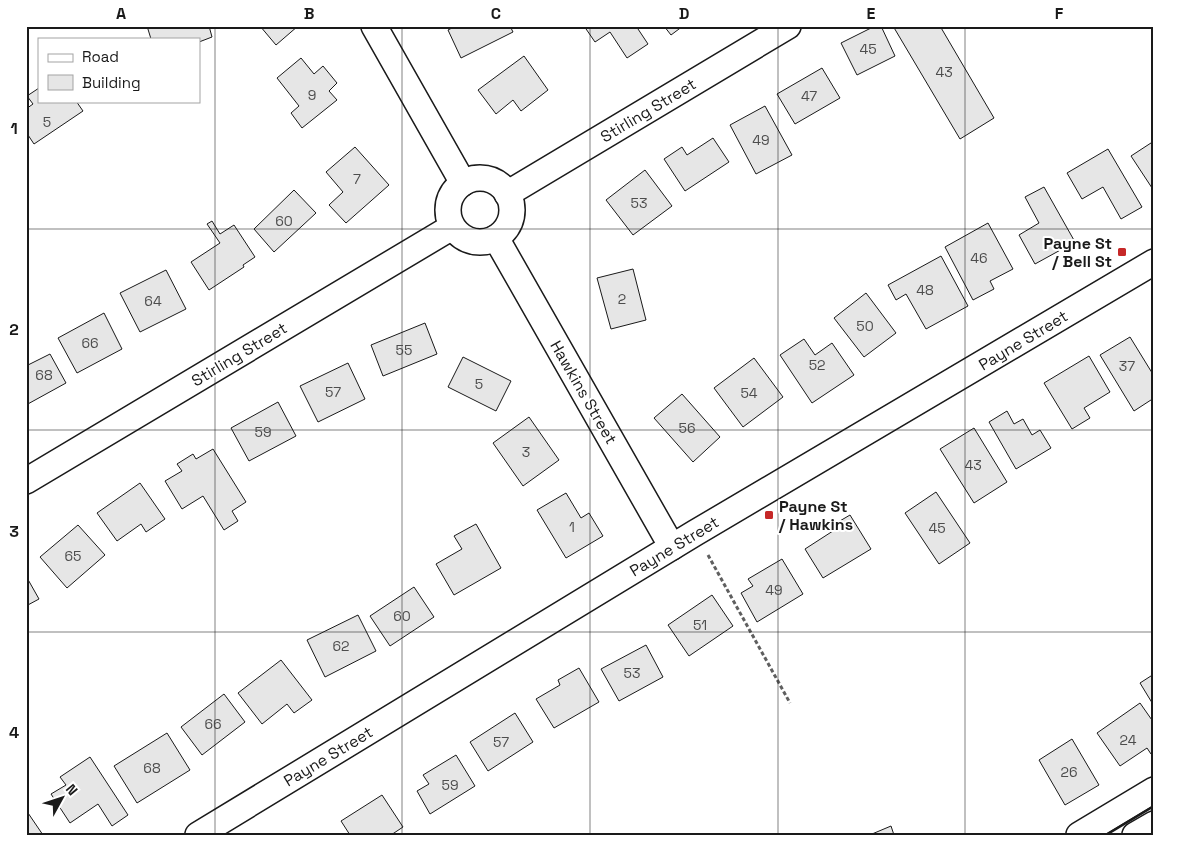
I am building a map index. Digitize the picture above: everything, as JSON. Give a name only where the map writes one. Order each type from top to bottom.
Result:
[{"type":"street","points":[[374,26],[463,183]]},
{"type":"street","name":"Stirling Street","points":[[507,194],[788,26]]},
{"type":"street","points":[[483,178],[497,183],[507,194],[511,203],[512,213],[504,231],[496,238],[477,242],[467,240],[452,226],[448,207],[450,198],[463,183],[483,178]]},
{"type":"street","name":"Stirling Street","points":[[26,481],[452,226]]},
{"type":"street","name":"Hawkins Street","points":[[496,238],[672,546]]},
{"type":"street","name":"Payne Street","points":[[198,835],[672,546],[1154,262]]},
{"type":"street","points":[[1079,835],[1154,790]]},
{"type":"street","points":[[1135,835],[1154,824]]},
{"type":"path","points":[[695,533],[790,703]]},
{"type":"building","points":[[147,26],[209,26],[212,37],[200,42],[200,38],[151,38]]},
{"type":"building","points":[[260,26],[298,26],[276,45]]},
{"type":"building","points":[[456,26],[510,26],[513,32],[461,58],[448,30]]},
{"type":"building","points":[[584,26],[636,26],[648,44],[627,58],[610,32],[595,42]]},
{"type":"building","points":[[664,26],[683,26],[671,35]]},
{"type":"building","points":[[875,26],[881,26],[895,56],[857,75],[841,43]]},
{"type":"building","points":[[893,26],[940,26],[994,118],[960,139]]},
{"type":"building","points":[[524,56],[548,90],[521,111],[513,100],[496,114],[478,90]]},
{"type":"building","points":[[301,58],[314,74],[323,66],[337,83],[329,91],[337,100],[302,128],[291,113],[299,106],[277,78]]},
{"type":"building","points":[[822,68],[840,98],[795,124],[777,94]]},
{"type":"building","points":[[38,89],[38,102],[77,102],[83,111],[34,144],[26,132],[26,109],[33,104],[27,96]]},
{"type":"building","points":[[765,106],[792,155],[756,174],[730,125]]},
{"type":"building","points":[[713,138],[729,162],[685,191],[664,159],[682,147],[687,155]]},
{"type":"building","points":[[1154,141],[1154,191],[1131,156]]},
{"type":"building","points":[[355,147],[389,185],[346,223],[329,205],[343,192],[326,172]]},
{"type":"building","points":[[1108,149],[1142,207],[1121,219],[1103,187],[1082,199],[1067,173]]},
{"type":"building","points":[[645,170],[672,206],[633,235],[606,200]]},
{"type":"building","points":[[1044,187],[1075,242],[1035,264],[1019,235],[1039,223],[1025,197]]},
{"type":"building","points":[[294,190],[316,213],[274,252],[254,229]]},
{"type":"building","points":[[212,221],[220,234],[234,225],[255,257],[243,265],[244,267],[209,290],[191,262],[220,243],[207,224]]},
{"type":"building","points":[[988,223],[1013,269],[990,281],[994,289],[973,300],[945,247]]},
{"type":"building","points":[[941,256],[968,306],[926,329],[906,294],[896,300],[888,285]]},
{"type":"building","points":[[633,269],[646,320],[611,329],[597,278]]},
{"type":"building","points":[[166,270],[186,309],[140,332],[120,293]]},
{"type":"building","points":[[866,293],[896,333],[864,357],[834,318]]},
{"type":"building","points":[[104,313],[122,349],[77,373],[58,338]]},
{"type":"building","points":[[425,323],[437,354],[383,376],[371,345]]},
{"type":"building","points":[[1130,337],[1154,376],[1154,398],[1134,411],[1100,355]]},
{"type":"building","points":[[804,339],[815,355],[832,343],[854,375],[812,403],[780,355]]},
{"type":"building","points":[[50,354],[66,383],[26,405],[26,366]]},
{"type":"building","points":[[1089,356],[1110,392],[1084,408],[1090,418],[1072,429],[1044,383]]},
{"type":"building","points":[[463,357],[511,381],[496,411],[448,387]]},
{"type":"building","points":[[754,358],[783,397],[743,427],[714,388]]},
{"type":"building","points":[[348,363],[365,399],[318,422],[300,386]]},
{"type":"building","points":[[682,394],[720,437],[693,462],[654,418]]},
{"type":"building","points":[[278,402],[296,436],[249,461],[231,428]]},
{"type":"building","points":[[1007,411],[1014,424],[1023,419],[1032,435],[1040,430],[1051,448],[1016,469],[989,422]]},
{"type":"building","points":[[529,417],[559,460],[523,486],[493,443]]},
{"type":"building","points":[[974,428],[1007,482],[974,503],[940,449]]},
{"type":"building","points":[[213,449],[246,502],[232,511],[238,521],[224,530],[203,496],[182,509],[165,481],[182,471],[177,464],[193,454],[196,459]]},
{"type":"building","points":[[140,483],[165,519],[146,532],[141,524],[117,541],[97,513]]},
{"type":"building","points":[[936,492],[970,543],[939,564],[905,513]]},
{"type":"building","points":[[566,493],[581,518],[589,513],[603,536],[566,558],[537,510]]},
{"type":"building","points":[[850,515],[871,549],[823,578],[805,549],[836,529],[833,525]]},
{"type":"building","points":[[476,524],[501,568],[454,595],[436,564],[462,549],[454,536]]},
{"type":"building","points":[[78,525],[105,555],[67,588],[40,557]]},
{"type":"building","points":[[782,559],[803,594],[757,622],[741,593],[753,586],[748,579]]},
{"type":"building","points":[[26,576],[39,599],[26,606]]},
{"type":"building","points":[[414,587],[434,617],[390,646],[370,616]]},
{"type":"building","points":[[712,595],[733,626],[689,656],[668,625]]},
{"type":"building","points":[[358,615],[376,651],[325,677],[307,640]]},
{"type":"building","points":[[646,645],[663,677],[619,701],[601,669]]},
{"type":"building","points":[[281,660],[312,700],[294,713],[287,704],[262,724],[238,693]]},
{"type":"building","points":[[579,668],[599,702],[554,728],[536,699],[560,685],[558,680]]},
{"type":"building","points":[[1154,674],[1154,706],[1140,683]]},
{"type":"building","points":[[224,694],[245,722],[202,755],[181,727]]},
{"type":"building","points":[[1140,703],[1154,723],[1154,752],[1151,754],[1147,748],[1120,766],[1097,733]]},
{"type":"building","points":[[515,713],[533,742],[488,771],[470,742]]},
{"type":"building","points":[[167,733],[190,770],[137,803],[114,766]]},
{"type":"building","points":[[1072,739],[1099,785],[1065,805],[1039,760]]},
{"type":"building","points":[[456,755],[475,786],[430,814],[417,791],[429,784],[423,775]]},
{"type":"building","points":[[90,757],[128,815],[112,826],[98,804],[70,823],[51,794],[66,785],[60,777]]},
{"type":"building","points":[[382,795],[403,827],[391,835],[350,835],[341,821]]},
{"type":"building","points":[[26,810],[43,835],[26,835]]},
{"type":"building","points":[[891,826],[894,835],[872,835],[872,834]]},
{"type":"wall","points":[[1106,835],[1154,806]]},
{"type":"place","name":"Payne St / Bell St","points":[[1122,252]]},
{"type":"place","name":"Payne St / Hawkins","points":[[769,515]]}]
